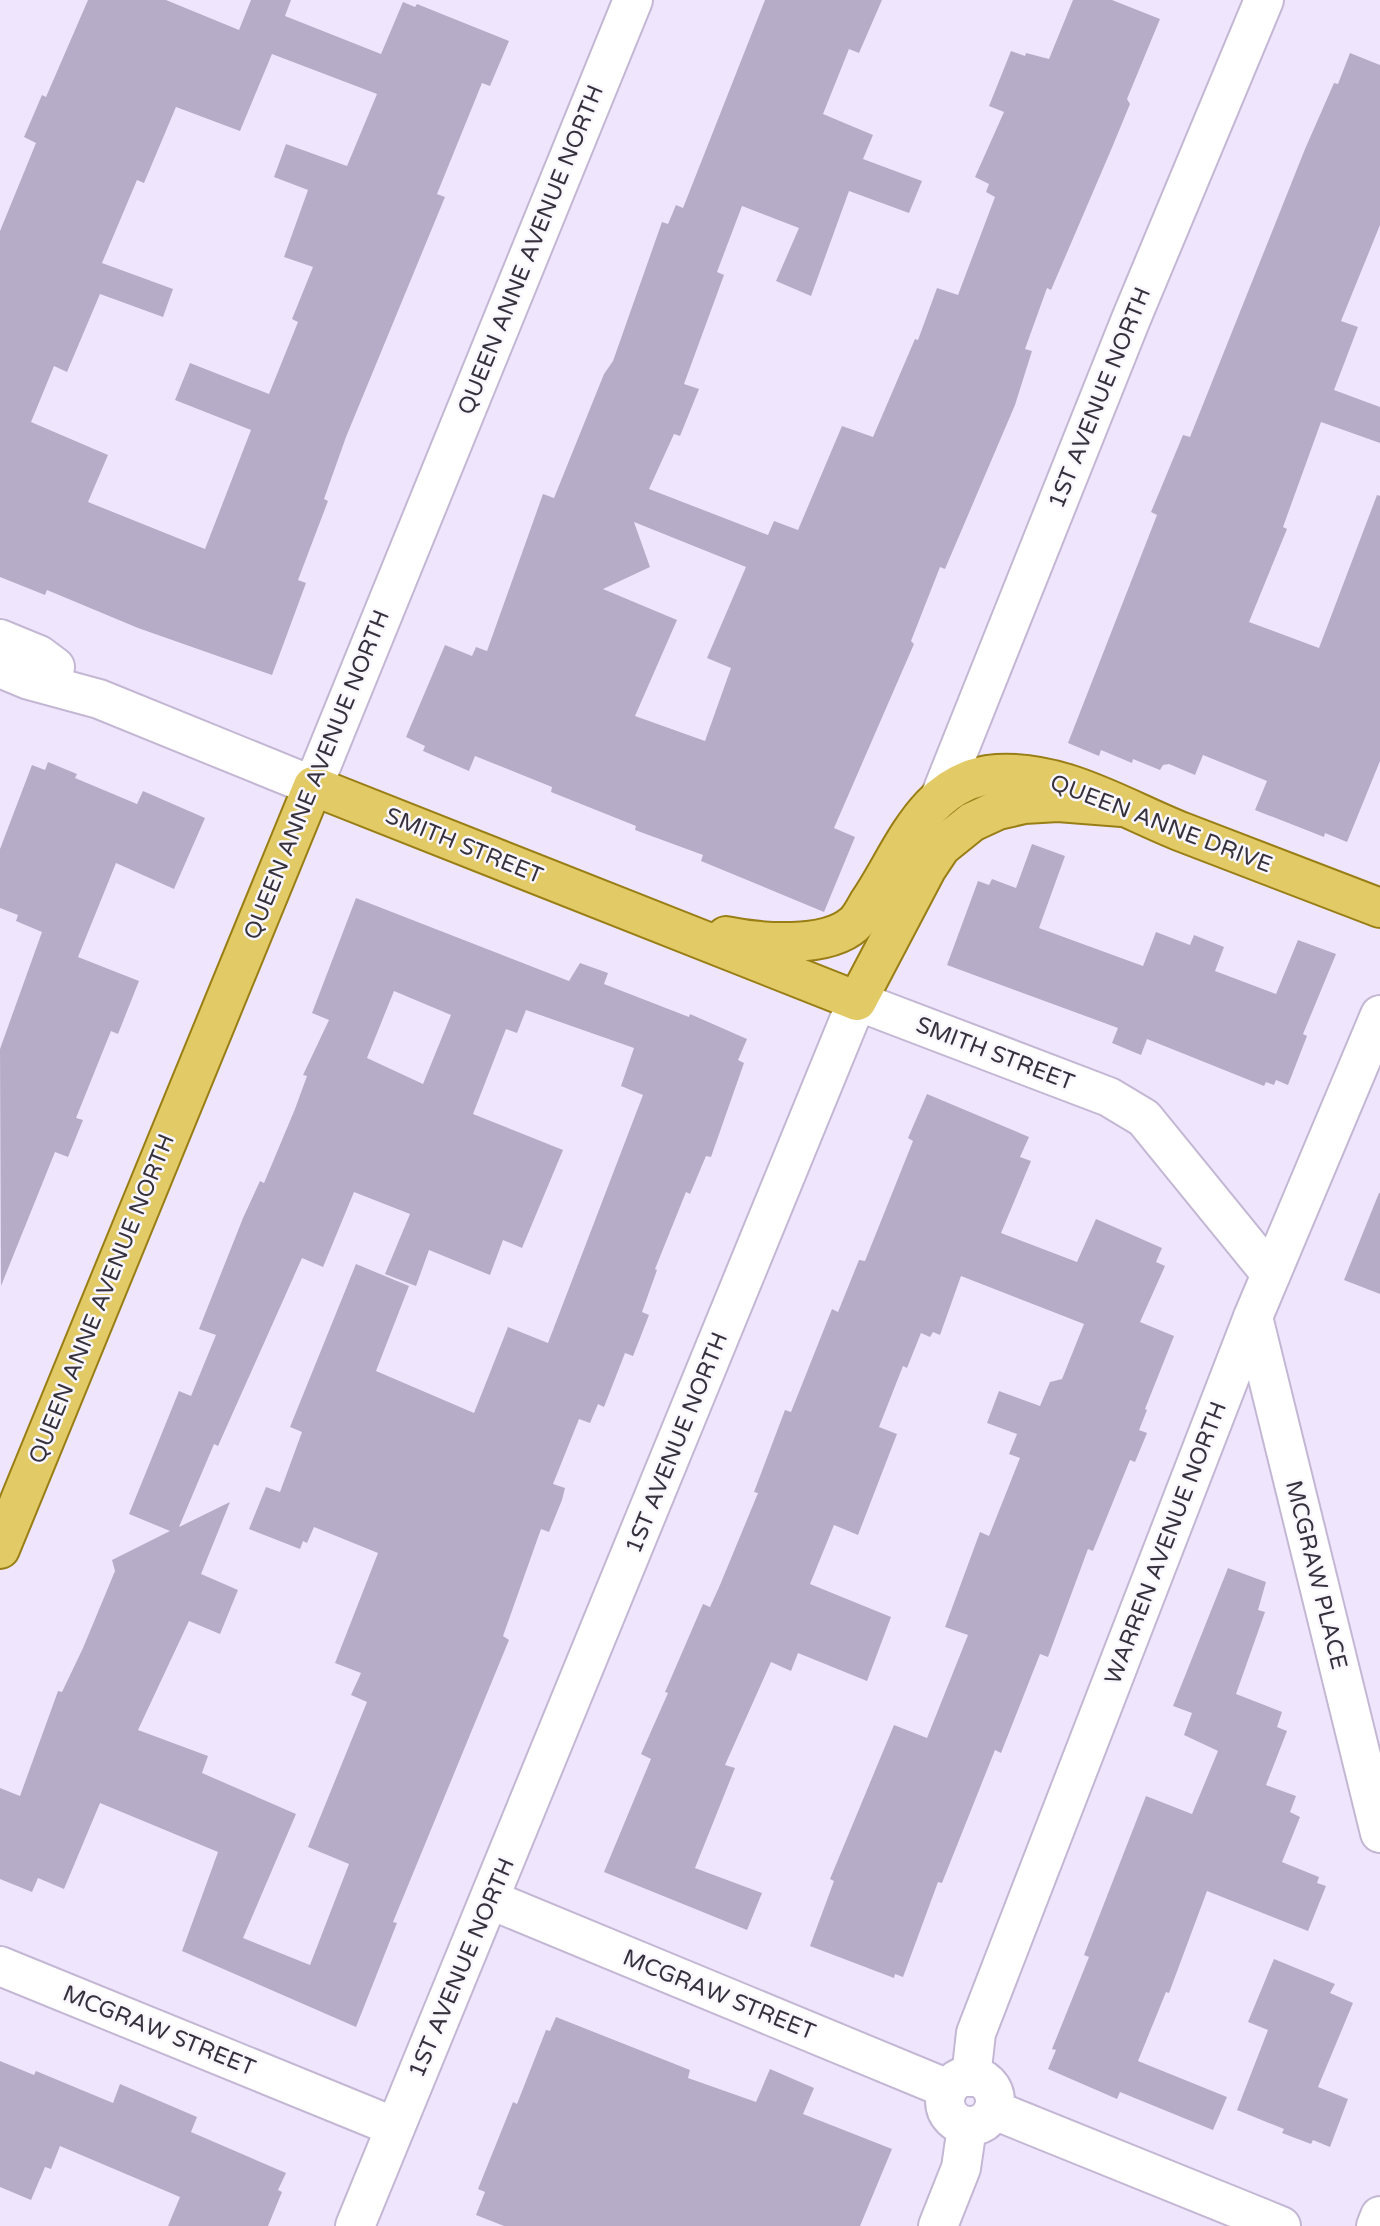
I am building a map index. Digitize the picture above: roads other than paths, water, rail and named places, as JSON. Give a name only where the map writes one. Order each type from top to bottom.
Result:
[{"type":"main road","name":"QUEEN ANNE DRIVE","points":[[940,797],[970,780],[996,774],[1058,781],[1380,908]]},
{"type":"main road","name":"SMITH STREET","points":[[313,786],[857,1001]]},
{"type":"main road","name":"QUEEN ANNE AVENUE NORTH","points":[[0,1549],[313,786]]},
{"type":"main road","name":"SMITH STREET","points":[[655,923],[779,942],[825,939],[854,924],[881,885],[912,827],[940,797]]},
{"type":"main road","name":"1ST AVENUE NORTH","points":[[857,1001],[927,868],[942,847],[972,822],[998,810],[1024,804],[1058,802],[1122,807]]},
{"type":"street","name":"QUEEN ANNE AVENUE NORTH","points":[[313,786],[633,0]]},
{"type":"street","name":"1ST AVENUE NORTH","points":[[940,797],[1131,319],[1264,0]]},
{"type":"street","points":[[0,639],[39,655],[99,699]]},
{"type":"street","points":[[0,668],[29,680],[99,699],[313,786]]},
{"type":"street","name":"1ST AVENUE NORTH","points":[[355,2226],[491,1900],[857,1001]]},
{"type":"street","name":"SMITH STREET","points":[[857,1001],[1109,1097],[1143,1118],[1271,1274]]},
{"type":"street","name":"WARREN AVENUE NORTH","points":[[980,2118],[952,2119],[945,2104],[960,2083],[976,2033],[1253,1317],[1380,1015]]},
{"type":"street","name":"MCGRAW PLACE","points":[[1253,1317],[1380,1833]]},
{"type":"street","name":"MCGRAW STREET","points":[[491,1900],[960,2083]]},
{"type":"street","name":"MCGRAW STREET","points":[[0,1966],[396,2127]]},
{"type":"street","points":[[938,2226],[980,2118],[1281,2226]]},
{"type":"street","points":[[1376,2226],[1380,2216]]}]
